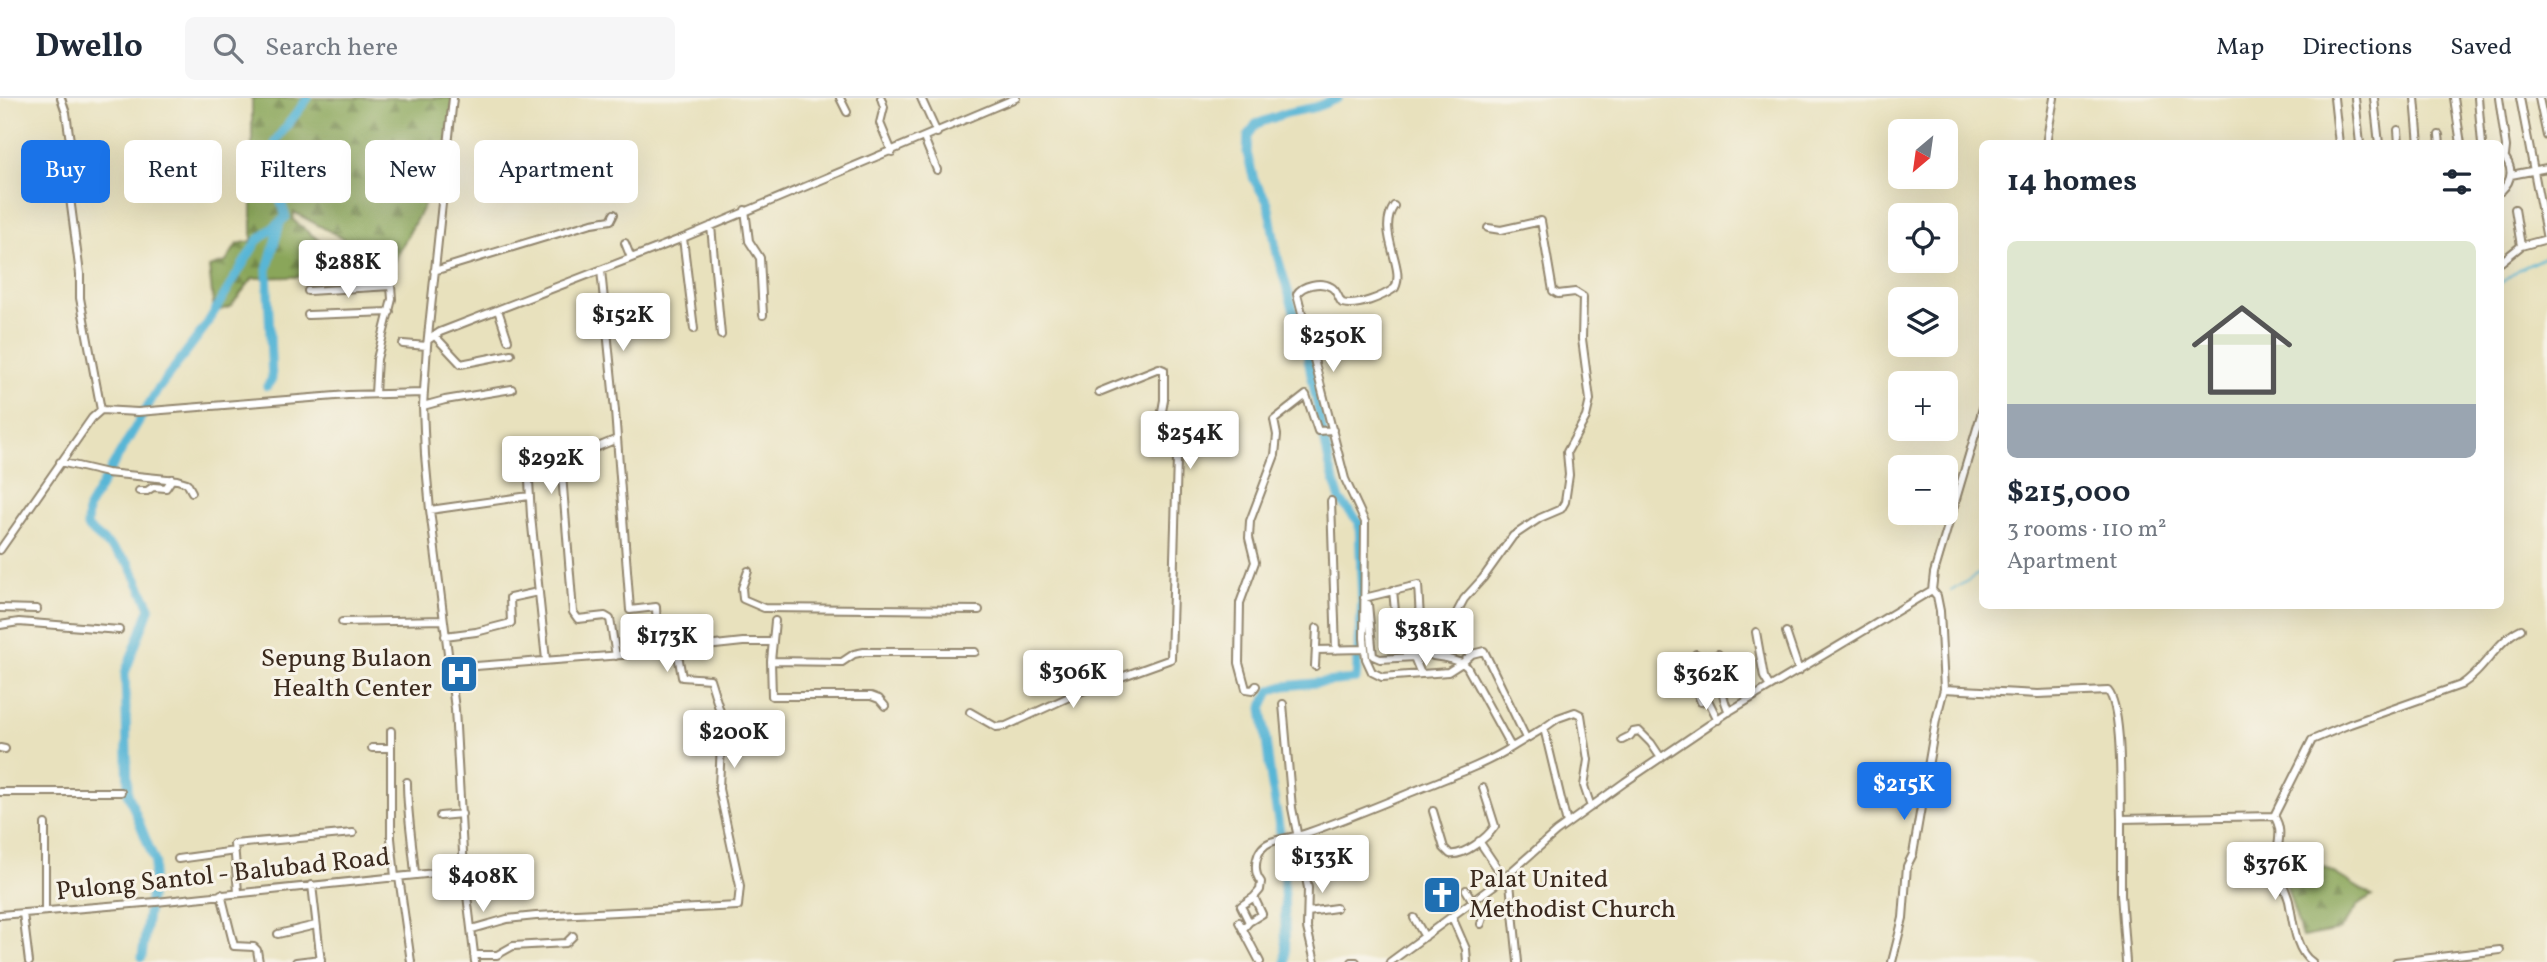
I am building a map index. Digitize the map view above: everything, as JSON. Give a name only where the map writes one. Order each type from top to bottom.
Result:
[{"type":"street","points":[[61,98],[66,113],[75,176],[70,198],[80,274],[80,298],[101,410]]},
{"type":"street","points":[[453,98],[434,271],[423,407],[430,510],[450,668],[464,870],[475,959],[497,955],[513,946],[566,943],[573,936]]},
{"type":"street","points":[[840,98],[847,112]]},
{"type":"street","points":[[881,98],[884,107],[880,123],[892,152]]},
{"type":"street","points":[[922,98],[937,133]]},
{"type":"street","points":[[2047,140],[2054,98]]},
{"type":"street","points":[[2334,98],[2339,140]]},
{"type":"street","points":[[2355,98],[2360,140]]},
{"type":"street","points":[[2374,98],[2379,140]]},
{"type":"street","points":[[2414,98],[2419,140]]},
{"type":"street","points":[[2454,98],[2460,140]]},
{"type":"street","points":[[2478,98],[2482,140]]},
{"type":"street","points":[[2499,98],[2506,147],[2504,152]]},
{"type":"street","points":[[2504,259],[2521,246],[2547,239],[2520,98]]},
{"type":"street","points":[[2539,98],[2547,136]]},
{"type":"street","points":[[403,344],[430,341],[498,310],[892,152],[1014,99]]},
{"type":"street","points":[[2398,130],[2399,140]]},
{"type":"street","points":[[2439,135],[2440,140]]},
{"type":"street","points":[[924,138],[937,170]]},
{"type":"street","points":[[2504,156],[2510,164],[2511,174],[2508,185],[2504,188]]},
{"type":"street","points":[[2511,174],[2547,168]]},
{"type":"street","points":[[1394,206],[1388,221],[1399,279],[1395,288],[1376,298],[1348,304],[1342,303],[1336,292],[1327,286],[1305,287],[1298,292],[1297,297],[1327,430],[1366,525],[1366,597],[1373,656],[1380,659],[1415,657],[1420,674]]},
{"type":"street","points":[[2515,209],[2521,246]]},
{"type":"street","points":[[745,210],[749,241],[760,258],[763,315]]},
{"type":"street","points":[[434,271],[592,223],[611,220],[614,214]]},
{"type":"street","points":[[1446,658],[1446,646],[1454,618],[1464,598],[1483,578],[1513,536],[1563,506],[1568,482],[1567,452],[1586,417],[1590,400],[1582,339],[1583,297],[1575,292],[1558,294],[1553,291],[1542,221],[1501,230],[1488,228]]},
{"type":"street","points":[[710,226],[721,335]]},
{"type":"street","points":[[683,237],[694,328]]},
{"type":"street","points":[[625,243],[631,258]]},
{"type":"street","points":[[601,270],[630,610],[656,607],[658,650]]},
{"type":"street","points":[[308,291],[387,284],[393,289],[390,312],[377,359],[375,394]]},
{"type":"street","points":[[498,310],[508,340]]},
{"type":"street","points":[[308,315],[390,312]]},
{"type":"street","points":[[430,341],[461,364],[510,354]]},
{"type":"street","points":[[970,712],[996,727],[1006,726],[1082,691],[1171,659],[1177,459],[1175,449],[1159,428],[1164,406],[1164,370],[1159,368],[1099,392]]},
{"type":"street","points":[[423,407],[445,400],[512,389]]},
{"type":"street","points":[[0,550],[60,462],[92,418],[101,410],[138,412],[375,394],[424,393]]},
{"type":"street","points":[[1256,686],[1253,690],[1246,689],[1240,672],[1240,604],[1255,562],[1249,538],[1251,521],[1275,455],[1277,435],[1274,419],[1306,395],[1317,430],[1327,430]]},
{"type":"street","points":[[1892,962],[1903,918],[1907,866],[1913,853],[1936,720],[1944,689],[1940,611],[1937,596],[1932,590],[1934,573],[1979,421]]},
{"type":"street","points":[[528,479],[532,474],[617,439]]},
{"type":"street","points":[[527,445],[529,496],[546,660]]},
{"type":"street","points":[[60,462],[108,473],[172,479],[187,483],[192,492]]},
{"type":"street","points":[[561,462],[573,612],[578,619],[605,616],[610,619],[616,656]]},
{"type":"street","points":[[139,491],[147,491],[153,487],[166,488],[172,479]]},
{"type":"street","points":[[430,510],[529,496]]},
{"type":"street","points":[[1331,500],[1336,648]]},
{"type":"street","points":[[748,571],[742,588],[743,599],[764,608],[978,610]]},
{"type":"street","points":[[1366,597],[1418,585],[1429,654],[1462,663],[1467,667],[1508,743],[1514,746]]},
{"type":"street","points":[[1393,590],[1398,643],[1425,641]]},
{"type":"street","points":[[1390,962],[1473,902],[1567,824],[1661,758],[1749,699],[1932,590]]},
{"type":"street","points":[[445,636],[511,623],[510,598],[538,592]]},
{"type":"street","points":[[1366,597],[1359,649],[1377,675],[1382,677],[1448,672],[1472,654],[1484,651],[1526,738]]},
{"type":"street","points":[[0,608],[37,609]]},
{"type":"street","points":[[342,621],[443,620]]},
{"type":"street","points":[[775,621],[771,660],[771,694],[774,697],[871,696],[879,699],[885,706]]},
{"type":"street","points":[[0,625],[19,622],[120,630]]},
{"type":"street","points":[[1315,666],[1317,628]]},
{"type":"street","points":[[2312,962],[2302,950],[2279,876],[2277,859],[2280,830],[2274,816],[2312,740],[2461,685],[2477,673],[2510,635],[2521,629]]},
{"type":"street","points":[[637,653],[639,631]]},
{"type":"street","points":[[1756,632],[1764,677],[1770,687]]},
{"type":"street","points":[[1786,632],[1799,671]]},
{"type":"street","points":[[631,636],[637,653]]},
{"type":"street","points":[[450,668],[616,656],[743,642],[773,642]]},
{"type":"street","points":[[1317,648],[1359,649]]},
{"type":"street","points":[[472,929],[507,919],[536,916],[738,906],[740,886],[719,789],[722,718],[710,679],[682,677],[677,649]]},
{"type":"street","points":[[771,660],[842,662],[854,654],[864,652],[975,652]]},
{"type":"street","points":[[1696,654],[1708,700],[1718,720]]},
{"type":"street","points":[[1718,654],[1722,698],[1729,712]]},
{"type":"street","points":[[1742,674],[1749,699]]},
{"type":"street","points":[[1702,682],[1695,685],[1698,703],[1708,700]]},
{"type":"street","points":[[1944,689],[2038,694],[2108,691],[2113,700],[2118,724],[2121,894],[2126,962]]},
{"type":"street","points":[[1283,704],[1287,764],[1297,836],[1308,888],[1307,928],[1315,962]]},
{"type":"street","points":[[1249,922],[1241,906],[1260,890],[1261,883],[1255,876],[1259,855],[1269,842],[1297,836],[1372,809],[1490,760],[1558,718],[1575,712],[1581,715],[1588,760],[1584,786],[1591,807]]},
{"type":"street","points":[[1544,728],[1567,824]]},
{"type":"street","points":[[391,731],[391,838],[411,962]]},
{"type":"street","points":[[1622,740],[1639,731],[1661,758]]},
{"type":"street","points":[[372,748],[391,748]]},
{"type":"street","points":[[407,782],[407,816],[413,842],[415,875]]},
{"type":"street","points":[[1433,811],[1444,848],[1450,854],[1456,855],[1479,841],[1495,826],[1483,788]]},
{"type":"street","points":[[0,792],[121,792]]},
{"type":"street","points":[[440,816],[462,814]]},
{"type":"street","points":[[2121,819],[2274,816]]},
{"type":"street","points":[[45,824],[45,911]]},
{"type":"street","points":[[239,892],[234,844],[352,832]]},
{"type":"street","points":[[1479,841],[1507,875],[1518,962]]},
{"type":"street","points":[[178,859],[235,851]]},
{"type":"street","name":"Pulong Santol - Balubad Road","points":[[0,915],[156,902],[464,870]]},
{"type":"street","points":[[296,962],[321,960],[312,885]]},
{"type":"street","points":[[1465,890],[1483,918],[1481,924]]},
{"type":"street","points":[[221,894],[233,946],[254,947],[259,962]]},
{"type":"street","points":[[1254,897],[1262,914],[1241,926],[1260,962]]},
{"type":"street","points":[[1308,912],[1336,908]]},
{"type":"street","points":[[23,913],[29,962]]},
{"type":"street","points":[[1452,917],[1466,949],[1465,962]]},
{"type":"street","points":[[1414,918],[1425,937]]},
{"type":"street","points":[[278,934],[316,925]]},
{"type":"street","points":[[2396,962],[2500,950]]},
{"type":"street","points":[[1401,954],[1407,962]]},
{"type":"green space","points":[[252,98],[453,98],[448,140],[365,140],[365,203],[425,203],[392,265],[294,212],[293,220],[321,242],[324,276],[253,278],[230,307],[214,312],[209,267],[226,262],[237,244],[252,241],[252,203],[351,203],[351,140],[252,140]]},
{"type":"green space","points":[[2282,849],[2296,857],[2300,867],[2324,867],[2372,896],[2357,906],[2340,930],[2302,937],[2280,864]]},
{"type":"waterway","points":[[142,957],[155,862],[128,794],[125,673],[150,607],[129,563],[87,527],[88,508],[156,392],[205,327],[257,241],[286,217],[270,168],[276,140],[308,98]]},
{"type":"waterway","points":[[1286,962],[1283,849],[1262,708],[1270,691],[1284,686],[1356,679],[1362,603],[1359,522],[1340,500],[1330,467],[1307,354],[1277,255],[1268,203],[1254,180],[1247,153],[1248,136],[1256,124],[1338,98]]},
{"type":"waterway","points":[[267,386],[272,379],[267,270],[280,223]]},
{"type":"waterway","points":[[2504,281],[2518,270],[2547,256]]},
{"type":"waterway","points":[[1951,591],[1979,574]]},
{"type":"place","name":"Sepung Bulaon Health Center","points":[[459,674]]},
{"type":"place","name":"Palat United Methodist Church","points":[[1442,895]]}]
